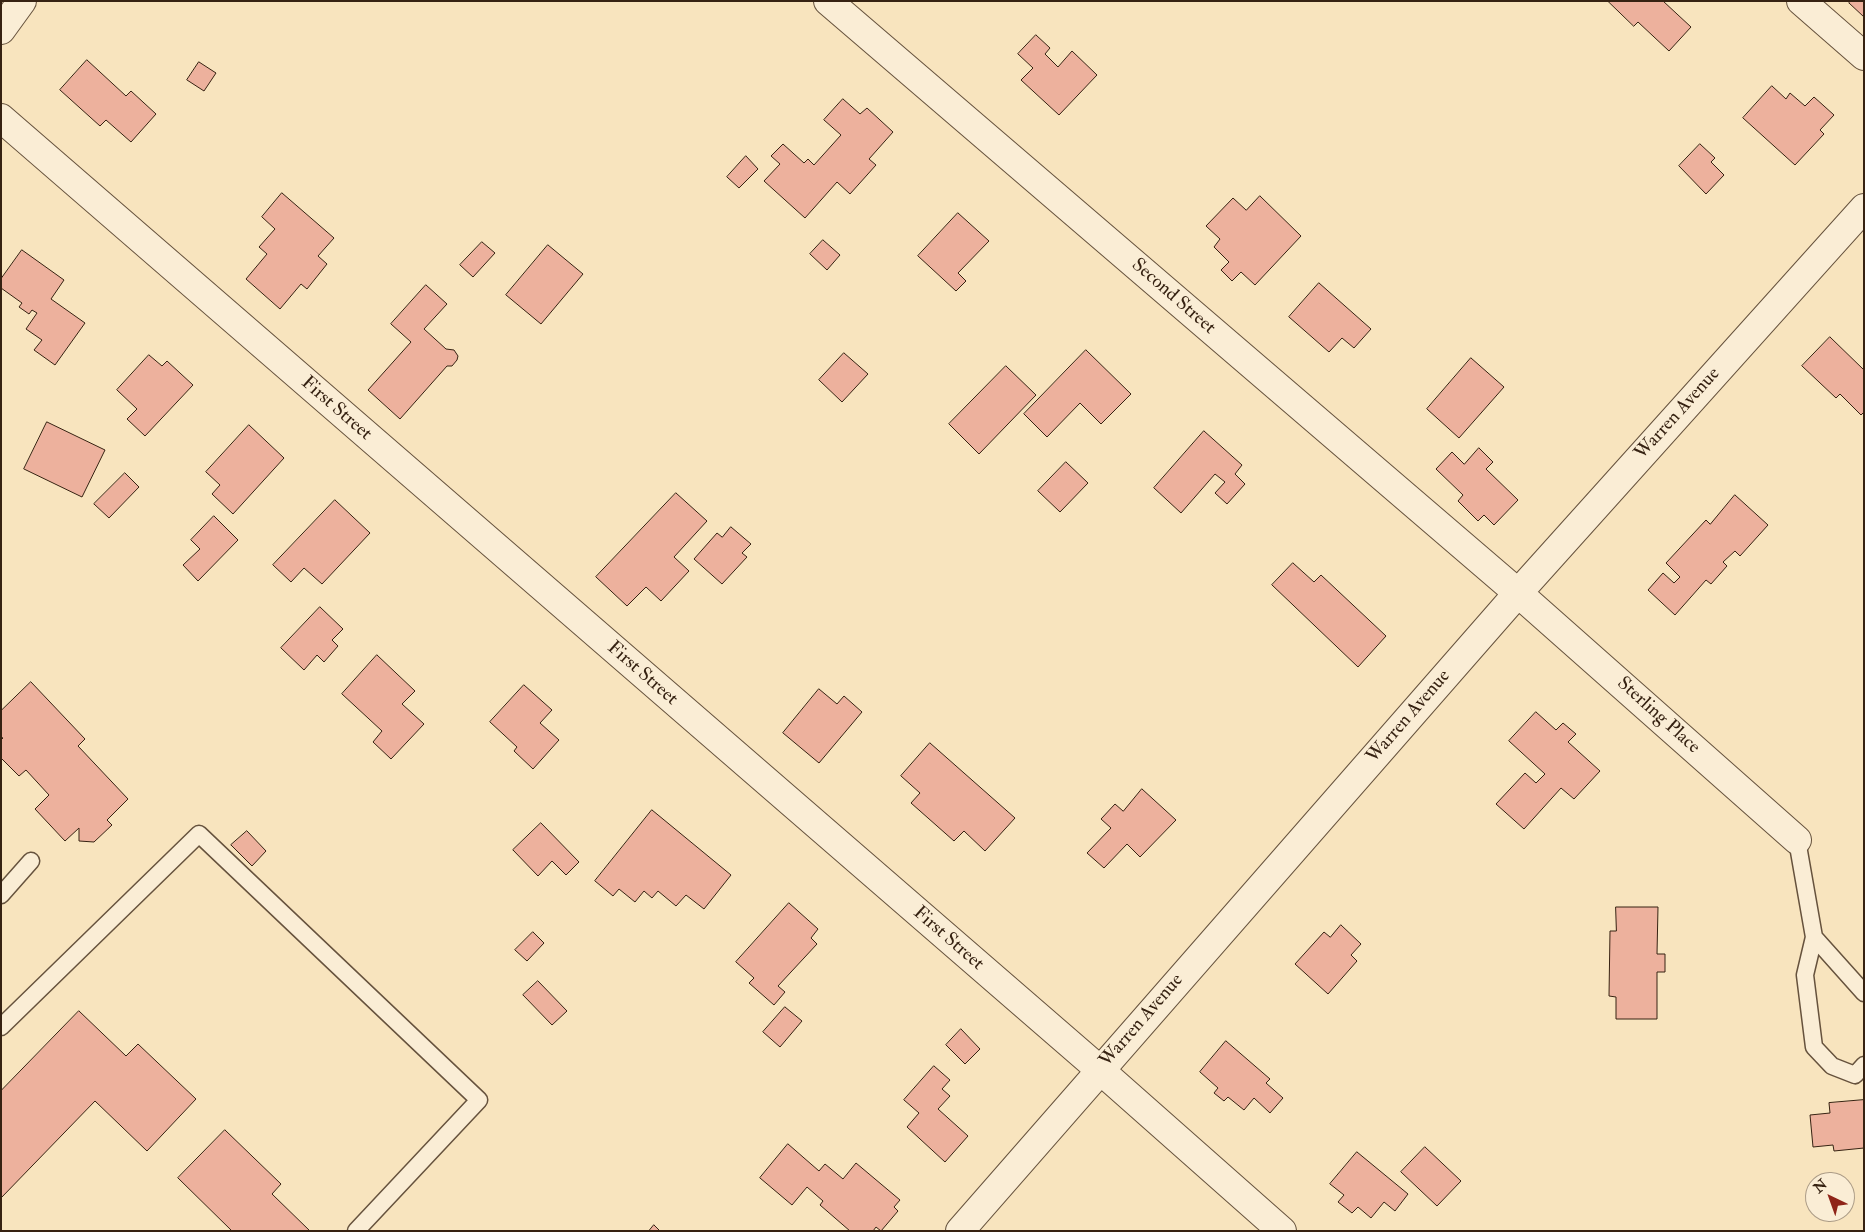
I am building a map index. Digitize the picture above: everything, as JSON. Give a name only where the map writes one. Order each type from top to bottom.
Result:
[{"type":"street","points":[[1,30],[22,1]]},
{"type":"street","name":"Second Street","points":[[828,1],[1518,593]]},
{"type":"street","points":[[1801,1],[1864,56]]},
{"type":"street","name":"First Street","points":[[1,118],[1100,1070],[1282,1231]]},
{"type":"street","name":"Warren Avenue","points":[[960,1231],[1518,593],[1864,208]]},
{"type":"street","name":"Sterling Place","points":[[1518,593],[1797,840]]},
{"type":"lane","points":[[1,1027],[199,834],[479,1100],[356,1231]]},
{"type":"lane","points":[[1797,840],[1814,937],[1805,975],[1814,1047],[1832,1066],[1855,1075],[1864,1065]]},
{"type":"lane","points":[[1,895],[31,861]]},
{"type":"lane","points":[[1814,937],[1864,993]]},
{"type":"building","points":[[1608,1],[1663,1],[1691,27],[1669,51],[1638,22],[1634,26]]},
{"type":"building","points":[[1851,1],[1864,1],[1864,17],[1849,3]]},
{"type":"building","points":[[1036,35],[1050,48],[1045,54],[1058,67],[1072,51],[1097,75],[1059,115],[1021,80],[1033,68],[1018,54]]},
{"type":"building","points":[[87,60],[126,96],[131,91],[156,114],[131,142],[106,120],[100,126],[60,90]]},
{"type":"building","points":[[199,62],[216,73],[204,91],[187,80]]},
{"type":"building","points":[[1772,86],[1786,99],[1790,93],[1805,106],[1814,97],[1834,115],[1820,130],[1824,134],[1795,165],[1743,118]]},
{"type":"building","points":[[843,99],[860,114],[867,108],[893,132],[869,159],[876,165],[850,194],[837,182],[805,218],[764,181],[780,164],[771,156],[783,144],[804,163],[808,159],[814,165],[841,135],[824,120]]},
{"type":"building","points":[[1700,144],[1715,158],[1711,162],[1724,175],[1706,194],[1679,166]]},
{"type":"building","points":[[746,156],[758,169],[739,188],[727,177]]},
{"type":"building","points":[[282,193],[334,238],[318,256],[327,264],[307,289],[301,284],[280,309],[246,279],[267,254],[259,247],[275,229],[262,217]]},
{"type":"building","points":[[1260,196],[1301,236],[1255,285],[1241,272],[1232,281],[1221,270],[1229,262],[1214,247],[1220,239],[1206,226],[1233,198],[1246,210]]},
{"type":"building","points":[[958,213],[989,241],[958,273],[966,281],[956,291],[918,256]]},
{"type":"building","points":[[823,240],[840,255],[827,270],[810,254]]},
{"type":"building","points":[[482,242],[495,253],[473,277],[460,265]]},
{"type":"building","points":[[548,245],[583,274],[541,324],[506,295]]},
{"type":"building","points":[[22,250],[64,280],[51,299],[85,323],[55,365],[34,350],[42,340],[26,329],[37,313],[32,310],[29,314],[19,307],[22,303],[1,288],[1,279]]},
{"type":"building","points":[[1319,283],[1371,329],[1354,348],[1342,338],[1329,352],[1289,317]]},
{"type":"building","points":[[426,285],[447,304],[424,329],[446,349],[454,350],[458,356],[452,366],[447,366],[400,419],[368,390],[411,342],[391,324]]},
{"type":"building","points":[[1830,337],[1864,370],[1864,412],[1861,415],[1840,394],[1836,398],[1802,366]]},
{"type":"building","points":[[1086,350],[1131,394],[1101,424],[1080,403],[1047,437],[1024,414]]},
{"type":"building","points":[[844,353],[868,374],[842,402],[819,380]]},
{"type":"building","points":[[149,355],[162,366],[167,361],[193,385],[145,436],[127,419],[137,409],[117,390]]},
{"type":"building","points":[[1471,358],[1504,387],[1459,438],[1427,409]]},
{"type":"building","points":[[1006,366],[1036,395],[979,454],[949,424]]},
{"type":"building","points":[[47,422],[105,450],[82,497],[24,469]]},
{"type":"building","points":[[249,425],[284,458],[233,514],[212,494],[220,485],[206,472]]},
{"type":"building","points":[[1204,431],[1242,465],[1235,474],[1245,484],[1227,504],[1215,493],[1225,482],[1215,474],[1181,513],[1154,488]]},
{"type":"building","points":[[1479,448],[1493,462],[1486,469],[1518,500],[1494,525],[1484,515],[1478,521],[1458,501],[1463,495],[1436,469],[1452,452],[1464,464]]},
{"type":"building","points":[[1066,462],[1088,483],[1060,512],[1038,491]]},
{"type":"building","points":[[125,473],[139,487],[109,518],[94,504]]},
{"type":"building","points":[[676,493],[707,521],[674,557],[689,571],[661,601],[646,587],[627,606],[596,577]]},
{"type":"building","points":[[1735,495],[1768,525],[1740,556],[1735,551],[1723,562],[1727,566],[1711,584],[1706,580],[1675,615],[1648,590],[1663,573],[1674,583],[1680,577],[1666,563],[1706,520],[1710,524]]},
{"type":"building","points":[[335,500],[370,533],[322,584],[304,568],[291,582],[273,565]]},
{"type":"building","points":[[214,516],[238,540],[198,581],[183,565],[200,549],[191,540]]},
{"type":"building","points":[[731,527],[751,544],[742,553],[747,557],[722,584],[694,559],[717,533],[722,537]]},
{"type":"building","points":[[1293,563],[1314,582],[1321,575],[1386,636],[1358,667],[1272,585]]},
{"type":"building","points":[[320,607],[343,629],[332,640],[338,646],[324,662],[317,655],[304,670],[281,648]]},
{"type":"building","points":[[377,655],[415,691],[402,704],[424,724],[391,759],[373,742],[382,731],[342,694]]},
{"type":"building","points":[[31,682],[85,739],[78,746],[128,799],[107,820],[112,825],[94,842],[79,841],[79,828],[65,841],[35,809],[49,795],[26,770],[19,776],[1,758],[1,740],[3,738],[1,737],[1,711]]},
{"type":"building","points":[[524,685],[552,710],[540,723],[559,740],[533,769],[514,751],[517,747],[490,722]]},
{"type":"building","points":[[819,689],[837,704],[844,696],[862,712],[819,763],[783,733]]},
{"type":"building","points":[[1536,712],[1556,730],[1563,723],[1576,734],[1568,742],[1600,771],[1574,799],[1561,788],[1524,829],[1496,804],[1525,773],[1536,783],[1545,774],[1509,741]]},
{"type":"building","points":[[930,743],[1015,818],[985,851],[964,831],[954,841],[911,803],[920,793],[901,776]]},
{"type":"building","points":[[1142,789],[1176,820],[1140,857],[1127,844],[1104,868],[1087,853],[1111,828],[1101,819],[1115,804],[1123,811]]},
{"type":"building","points":[[652,810],[731,875],[704,909],[686,895],[676,906],[658,891],[652,898],[644,891],[635,902],[619,889],[613,896],[595,881]]},
{"type":"building","points":[[541,823],[579,862],[566,875],[552,861],[538,876],[513,850]]},
{"type":"building","points":[[247,831],[266,851],[252,866],[231,845]]},
{"type":"building","points":[[789,903],[818,929],[811,938],[817,944],[778,986],[785,992],[774,1005],[749,983],[754,978],[736,962]]},
{"type":"building","points":[[1616,907],[1658,907],[1657,954],[1665,954],[1665,972],[1657,972],[1657,1019],[1616,1019],[1616,997],[1609,996],[1610,931],[1616,931]]},
{"type":"building","points":[[1341,925],[1361,944],[1351,955],[1357,961],[1328,994],[1295,964],[1324,932],[1330,937]]},
{"type":"building","points":[[533,932],[544,943],[527,961],[515,950]]},
{"type":"building","points":[[538,981],[567,1011],[552,1025],[523,995]]},
{"type":"building","points":[[785,1007],[802,1021],[780,1047],[763,1032]]},
{"type":"building","points":[[79,1011],[126,1056],[138,1044],[196,1099],[147,1151],[95,1101],[1,1198],[1,1091]]},
{"type":"building","points":[[961,1029],[980,1049],[965,1064],[946,1045]]},
{"type":"building","points":[[1226,1041],[1270,1079],[1266,1083],[1283,1098],[1270,1113],[1254,1098],[1244,1110],[1228,1097],[1224,1101],[1214,1093],[1218,1088],[1200,1072]]},
{"type":"building","points":[[934,1066],[950,1080],[942,1089],[950,1096],[938,1109],[968,1136],[945,1162],[907,1127],[919,1113],[904,1100]]},
{"type":"building","points":[[1864,1100],[1864,1148],[1834,1151],[1833,1145],[1813,1147],[1810,1115],[1830,1113],[1829,1103]]},
{"type":"building","points":[[225,1130],[281,1184],[272,1194],[310,1231],[232,1231],[178,1178]]},
{"type":"building","points":[[788,1144],[819,1171],[825,1164],[843,1179],[856,1163],[900,1200],[894,1207],[898,1211],[881,1231],[876,1227],[873,1231],[850,1231],[820,1205],[823,1201],[807,1187],[792,1205],[760,1178]]},
{"type":"building","points":[[1425,1147],[1461,1181],[1437,1206],[1401,1172]]},
{"type":"building","points":[[1357,1152],[1408,1194],[1395,1211],[1384,1202],[1371,1218],[1358,1207],[1352,1213],[1338,1202],[1344,1195],[1330,1184]]},
{"type":"building","points":[[654,1225],[660,1231],[649,1231]]}]
